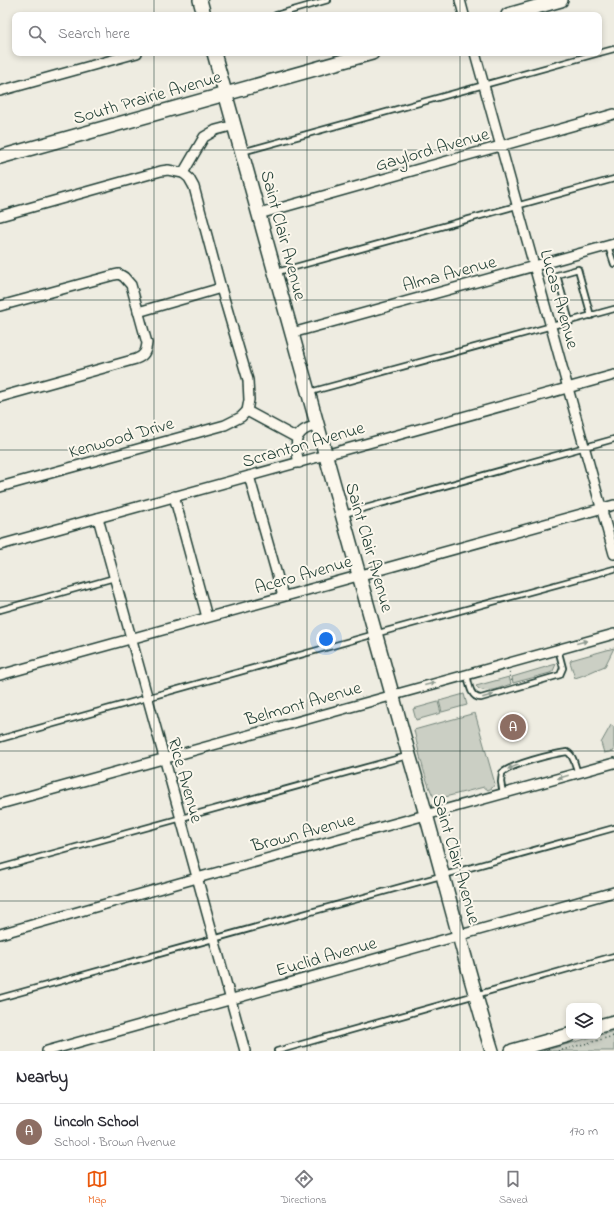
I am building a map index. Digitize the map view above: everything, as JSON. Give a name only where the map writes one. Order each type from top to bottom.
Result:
[{"type":"street","points":[[200,0],[203,12]]},
{"type":"street","points":[[460,0],[463,12]]},
{"type":"street","points":[[519,12],[561,0]]},
{"type":"street","points":[[0,91],[126,56]]},
{"type":"street","name":"Saint Clair Avenue","points":[[215,56],[375,634],[427,815],[475,995],[492,1051]]},
{"type":"street","name":"South Prairie Avenue","points":[[0,157],[361,56]]},
{"type":"street","name":"Lucas Avenue","points":[[476,56],[614,554]]},
{"type":"street","name":"Gaylord Avenue","points":[[259,214],[614,114]]},
{"type":"street","points":[[183,173],[204,137],[216,130],[235,125]]},
{"type":"street","points":[[0,216],[161,171],[168,170],[183,173],[189,178],[194,187],[221,288],[248,380],[249,400],[247,410],[297,438]]},
{"type":"street","name":"Alma Avenue","points":[[292,333],[611,245]]},
{"type":"street","points":[[0,306],[119,274],[124,276],[131,285],[147,343],[146,350],[140,357],[0,397]]},
{"type":"street","points":[[138,312],[221,288]]},
{"type":"street","name":"Scranton Avenue","points":[[0,545],[614,375]]},
{"type":"street","name":"Kenwood Drive","points":[[0,487],[224,425],[241,417],[247,410]]},
{"type":"street","points":[[299,462],[296,450],[297,438],[300,432],[317,425]]},
{"type":"street","points":[[249,476],[282,596]]},
{"type":"street","points":[[174,496],[207,617]]},
{"type":"street","name":"Acero Avenue","points":[[0,675],[614,505]]},
{"type":"street","name":"Rice Avenue","points":[[98,518],[130,639],[245,1051]]},
{"type":"street","name":"Belmont Avenue","points":[[0,804],[392,694],[614,634]]},
{"type":"street","name":"Brown Avenue","points":[[0,934],[614,763]]},
{"type":"street","name":"Euclid Avenue","points":[[47,1051],[614,892]]},
{"type":"street","points":[[602,1025],[614,1022]]},
{"type":"street","points":[[512,1051],[566,1036]]},
{"type":"lane","points":[[286,12],[328,0]]},
{"type":"lane","points":[[602,52],[614,49]]},
{"type":"lane","points":[[242,152],[588,56]]},
{"type":"lane","points":[[275,272],[614,179]]},
{"type":"lane","points":[[611,245],[614,264]]},
{"type":"lane","points":[[570,322],[557,275],[578,269],[591,316]]},
{"type":"lane","points":[[308,393],[614,309]]},
{"type":"lane","points":[[342,515],[614,440]]},
{"type":"lane","points":[[0,739],[614,569]]},
{"type":"lane","points":[[0,610],[114,578]]},
{"type":"lane","points":[[467,674],[472,694],[476,698],[514,689],[560,675],[563,668],[558,649]]},
{"type":"lane","points":[[504,794],[501,782],[502,774],[512,767],[533,761],[567,752],[570,753],[578,773]]},
{"type":"lane","points":[[0,868],[409,755]]},
{"type":"lane","points":[[0,998],[614,828]]},
{"type":"lane","points":[[277,1051],[614,956]]},
{"type":"path","points":[[506,663],[514,689]]},
{"type":"path","points":[[558,1051],[614,1036]]},
{"type":"shaded area","points":[[614,648],[605,666],[575,678],[570,662],[571,660]]},
{"type":"shaded area","points":[[556,664],[553,671],[550,673],[513,683],[512,677]]},
{"type":"shaded area","points":[[509,677],[511,684],[498,689],[488,691],[479,689],[476,686]]},
{"type":"shaded area","points":[[464,694],[467,705],[442,712],[439,701]]},
{"type":"shaded area","points":[[438,702],[441,713],[416,720],[413,709]]},
{"type":"shaded area","points":[[475,713],[495,784],[488,790],[484,787],[445,797],[442,803],[439,803],[435,799],[427,781],[414,730]]},
{"type":"shaded area","points":[[611,725],[614,727],[614,751],[604,753],[601,743]]},
{"type":"shaded area","points":[[614,1031],[614,1051],[543,1051],[586,1039],[602,1039],[602,1034]]},
{"type":"place","name":"Lincoln School","points":[[513,727]]}]
